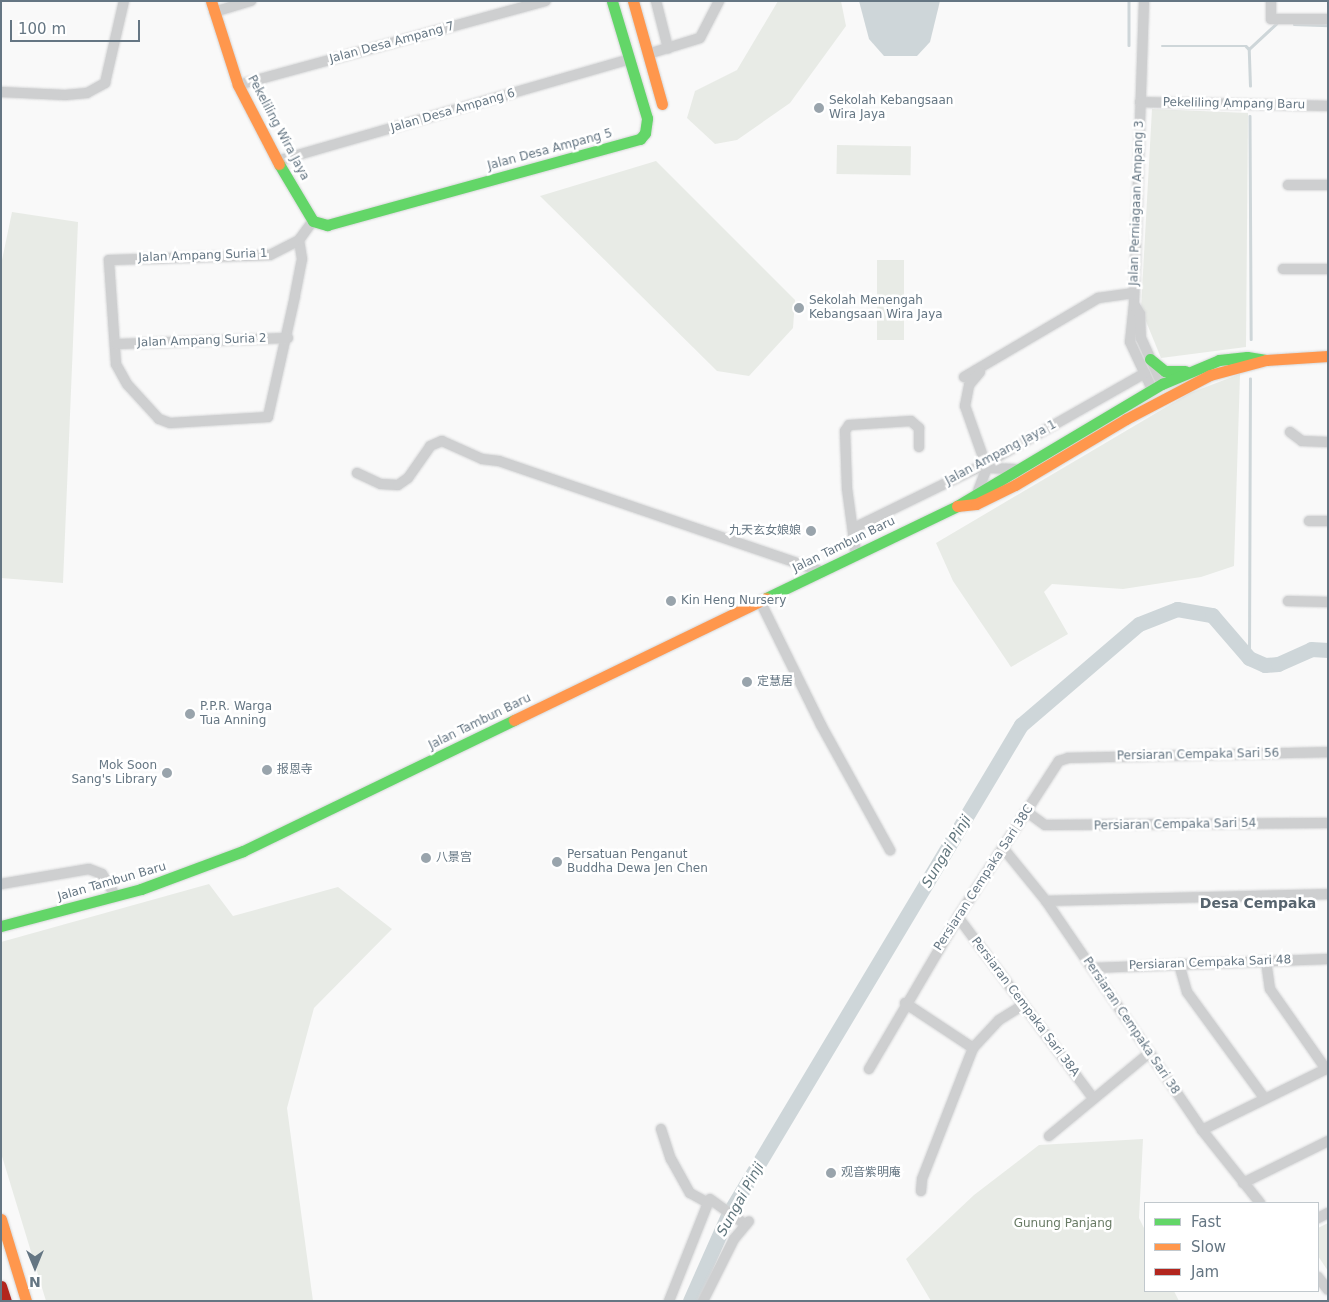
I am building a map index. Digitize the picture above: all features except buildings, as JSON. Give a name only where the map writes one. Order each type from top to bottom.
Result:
[{"type":"main road","name":"Jalan Desa Ampang 5","points":[[313,221],[328,225],[640,139],[645,133],[647,118],[634,81],[612,1]]},
{"type":"main road","points":[[633,1],[662,104]]},
{"type":"main road","name":"Pekeliling Wira Jaya","points":[[212,7],[238,85],[277,161],[313,221]]},
{"type":"main road","points":[[1126,419],[1158,388],[1196,369],[1234,357],[1266,360],[1328,356]]},
{"type":"main road","points":[[1150,359],[1166,371],[1196,369]]},
{"type":"main road","points":[[1126,419],[1185,386],[1233,368],[1266,360]]},
{"type":"main road","points":[[1158,388],[1170,389],[1216,368],[1233,368]]},
{"type":"main road","name":"Jalan Tambun Baru","points":[[1,926],[116,896],[192,872],[243,852],[957,506],[978,491],[1158,388]]},
{"type":"main road","name":"Jalan Tambun Baru","points":[[957,506],[976,504],[1008,489],[1126,419]]},
{"type":"main road","points":[[1,1219],[26,1301]]},
{"type":"main road","points":[[1,1286],[6,1301]]},
{"type":"street","points":[[1,92],[65,95],[87,93],[105,83],[124,1]]},
{"type":"street","points":[[212,7],[251,1]]},
{"type":"street","name":"Jalan Desa Ampang 7","points":[[238,85],[546,1]]},
{"type":"street","points":[[656,1],[668,48]]},
{"type":"street","points":[[648,54],[700,38],[719,1]]},
{"type":"street","name":"Jalan Perniagaan Ampang 3","points":[[1144,1],[1134,304],[1130,342],[1145,373],[1158,388]]},
{"type":"street","points":[[1271,1],[1271,19],[1328,18]]},
{"type":"street","name":"Jalan Desa Ampang 6","points":[[277,161],[628,60]]},
{"type":"street","points":[[634,81],[654,75]]},
{"type":"street","name":"Pekeliling Ampang Baru","points":[[1140,102],[1328,106]]},
{"type":"street","points":[[1288,185],[1328,186]]},
{"type":"street","name":"Jalan Ampang Suria 1","points":[[116,344],[109,260],[270,255],[299,240],[313,221]]},
{"type":"street","points":[[116,344],[120,375],[159,420],[170,423],[268,417],[288,338],[302,259],[299,240]]},
{"type":"street","points":[[1283,269],[1328,269]]},
{"type":"street","points":[[964,377],[982,369],[1098,298],[1134,293]]},
{"type":"street","name":"Jalan Perniagaan Ampang 3","points":[[1134,304],[1140,314],[1141,338],[1150,359],[1158,388]]},
{"type":"street","name":"Jalan Ampang Suria 2","points":[[116,344],[288,338]]},
{"type":"street","points":[[978,491],[986,466],[965,406],[969,385],[982,369]]},
{"type":"street","name":"Jalan Ampang Jaya 1","points":[[854,528],[986,466],[1145,373]]},
{"type":"street","points":[[856,556],[854,528],[847,488],[845,431],[853,424],[911,421],[919,428],[919,447]]},
{"type":"street","points":[[1290,432],[1302,442],[1328,442]]},
{"type":"street","points":[[357,473],[381,484],[398,485],[408,478],[430,446],[442,441],[482,459],[499,461],[820,572]]},
{"type":"street","points":[[986,466],[1005,471],[1019,468]]},
{"type":"street","points":[[1309,521],[1328,521]]},
{"type":"street","points":[[760,601],[821,724],[890,850]]},
{"type":"street","points":[[1288,601],[1328,602]]},
{"type":"street","name":"Persiaran Cempaka Sari 56","points":[[1068,758],[1328,752]]},
{"type":"street","name":"Persiaran Cempaka Sari 38C","points":[[869,1068],[958,917],[1059,761],[1068,758]]},
{"type":"street","name":"Persiaran Cempaka Sari 54","points":[[1027,812],[1045,825],[1052,826],[1328,823]]},
{"type":"street","name":"Persiaran Cempaka Sari 38","points":[[1003,848],[1046,901],[1148,1054],[1202,1130],[1259,1202]]},
{"type":"street","points":[[1,884],[89,869],[102,874],[116,896]]},
{"type":"street","points":[[1046,901],[1328,894]]},
{"type":"street","name":"Persiaran Cempaka Sari 38A","points":[[958,917],[1092,1097]]},
{"type":"street","name":"Persiaran Cempaka Sari 48","points":[[1092,968],[1328,959]]},
{"type":"street","points":[[1202,1130],[1327,1068],[1270,989],[1266,961]]},
{"type":"street","points":[[1179,964],[1187,992],[1265,1099]]},
{"type":"street","points":[[905,1004],[973,1048]]},
{"type":"street","points":[[921,1191],[922,1179],[973,1048],[999,1020],[1022,1005]]},
{"type":"street","points":[[1049,1136],[1092,1097],[1148,1054]]},
{"type":"street","points":[[661,1128],[680,1178],[690,1193],[708,1203]]},
{"type":"street","points":[[1243,1183],[1328,1141]]},
{"type":"street","points":[[669,1301],[710,1199],[744,1221],[703,1301]]},
{"type":"street","points":[[1319,1278],[1327,1288]]},
{"type":"green space","points":[[778,1],[841,1],[846,26],[790,103],[737,140],[715,144],[687,118],[695,91],[737,70]]},
{"type":"green space","points":[[1152,109],[1248,113],[1246,347],[1161,358],[1141,309]]},
{"type":"green space","points":[[837,145],[911,146],[910,175],[836,174]]},
{"type":"green space","points":[[656,161],[795,300],[793,328],[749,376],[717,371],[540,196]]},
{"type":"green space","points":[[12,212],[78,222],[63,583],[1,578],[1,265]]},
{"type":"green space","points":[[877,260],[904,260],[904,340],[877,340]]},
{"type":"green space","points":[[1240,374],[1234,566],[1201,577],[1123,589],[1052,584],[1044,592],[1068,634],[1011,667],[953,581],[936,543],[1190,393]]},
{"type":"green space","points":[[209,884],[233,916],[338,887],[392,929],[314,1008],[287,1108],[313,1301],[46,1301],[1,1153],[1,942]]},
{"type":"green space","name":"Gunung Panjang","points":[[1143,1139],[1139,1218],[1144,1228],[1144,1292],[1174,1292],[1179,1301],[931,1301],[906,1259],[974,1195],[1039,1145]]},
{"type":"green space","points":[[1328,1223],[1328,1271],[1319,1258],[1319,1228]]},
{"type":"shaded area","points":[[859,1],[940,1],[930,42],[917,56],[884,56],[869,39]]},
{"type":"waterway","points":[[1129,1],[1129,45]]},
{"type":"waterway","points":[[1250,86],[1249,49],[1276,24]]},
{"type":"waterway","points":[[1294,24],[1328,25]]},
{"type":"waterway","points":[[1162,46],[1246,46],[1249,49]]},
{"type":"waterway","points":[[1250,116],[1251,339]]},
{"type":"waterway","points":[[1249,658],[1250,379]]},
{"type":"waterway","name":"Sungai Pinji","points":[[690,1301],[729,1213],[1021,725],[1139,624],[1177,609],[1212,615],[1249,658],[1265,665],[1278,664],[1311,649],[1328,650]]},
{"type":"traffic: fast","points":[[279,164],[313,221],[327,225],[640,139],[645,133],[647,118],[612,1]]},
{"type":"traffic: fast","points":[[766,598],[957,506],[1162,384],[1219,360],[1247,357],[1266,360]]},
{"type":"traffic: fast","points":[[1150,359],[1165,371],[1185,371]]},
{"type":"traffic: fast","points":[[1,926],[141,889],[243,851],[514,720]]},
{"type":"traffic: slow","points":[[211,1],[238,85],[279,164]]},
{"type":"traffic: slow","points":[[633,1],[662,104]]},
{"type":"traffic: slow","points":[[957,506],[976,504],[1015,485],[1126,419],[1210,375],[1266,360],[1328,356]]},
{"type":"traffic: slow","points":[[514,720],[766,598]]},
{"type":"traffic: slow","points":[[1,1219],[26,1301]]},
{"type":"traffic: jam","points":[[1,1286],[6,1301]]},
{"type":"place","name":"Sekolah Kebangsaan Wira Jaya","points":[[819,108]]},
{"type":"place","name":"Sekolah Menengah Kebangsaan Wira Jaya","points":[[799,308]]},
{"type":"place","name":"九天玄女娘娘","points":[[811,531]]},
{"type":"place","name":"Kin Heng Nursery","points":[[671,601]]},
{"type":"place","name":"定慧居","points":[[747,682]]},
{"type":"place","name":"P.P.R. Warga Tua Anning","points":[[190,714]]},
{"type":"place","name":"报恩寺","points":[[267,770]]},
{"type":"place","name":"Mok Soon Sang's Library","points":[[167,773]]},
{"type":"place","name":"八景宫","points":[[426,858]]},
{"type":"place","name":"Persatuan Penganut Buddha Dewa Jen Chen","points":[[557,862]]},
{"type":"place","name":"观音紫明庵","points":[[831,1173]]},
{"type":"district","name":"Desa Cempaka","points":[[1258,903]]}]
